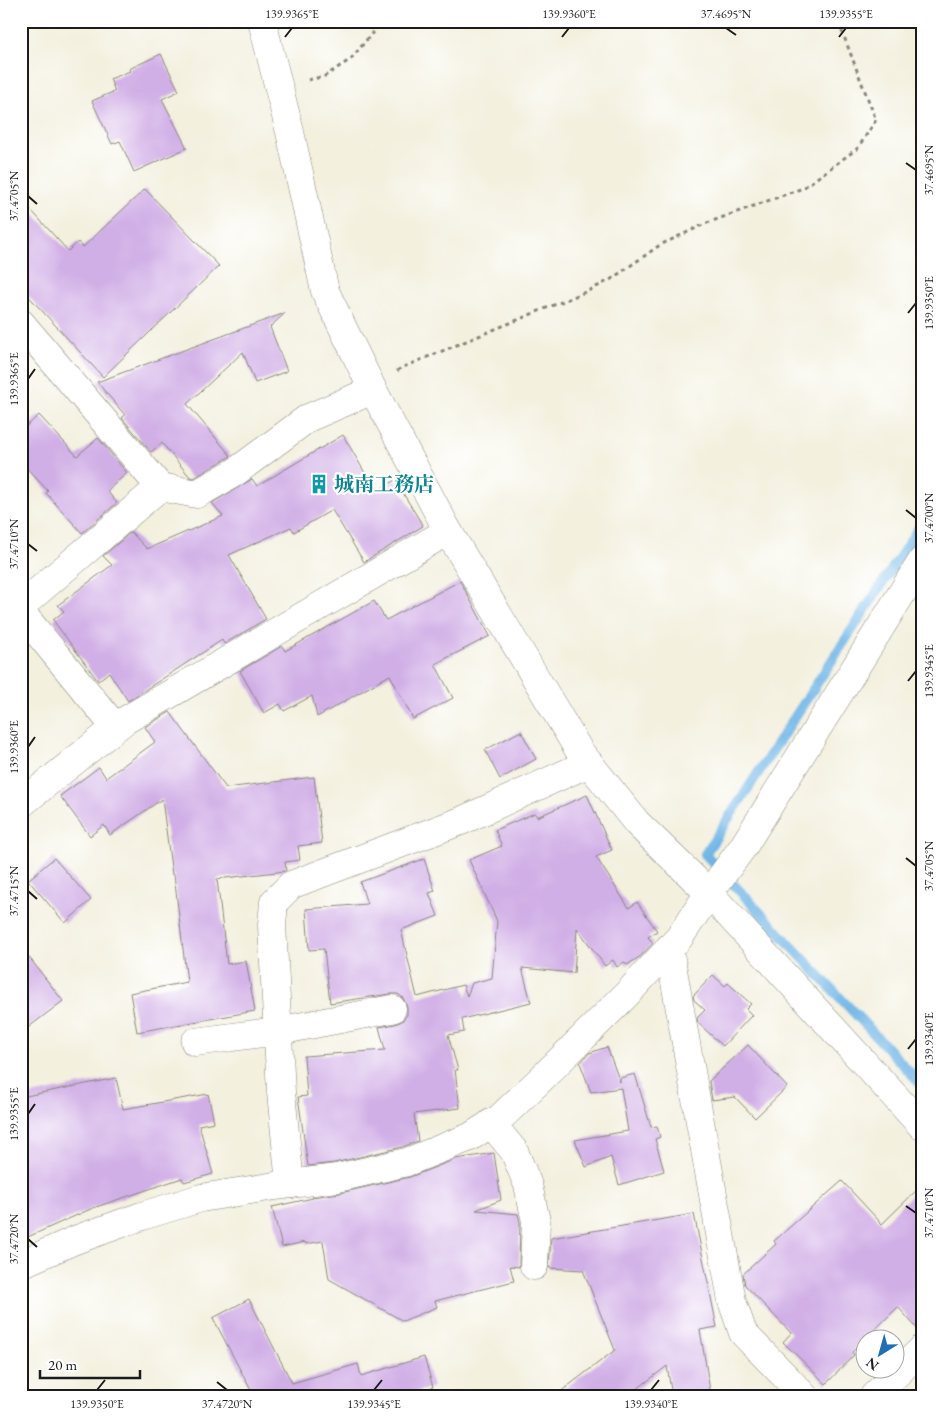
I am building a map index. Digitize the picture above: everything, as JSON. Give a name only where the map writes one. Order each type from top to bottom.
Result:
[{"type":"street","points":[[262,21],[325,291],[373,390],[448,531],[580,752],[637,823],[709,893],[922,1126]]},
{"type":"street","points":[[21,323],[160,487],[197,494],[234,473],[308,418],[373,390]]},
{"type":"street","points":[[21,606],[160,487]]},
{"type":"street","points":[[21,804],[124,721],[448,531]]},
{"type":"street","points":[[21,1264],[75,1240],[142,1216],[201,1198],[337,1178],[407,1162],[470,1137],[500,1118],[626,994],[679,938],[743,847],[922,561]]},
{"type":"street","points":[[21,612],[115,727]]},
{"type":"street","points":[[290,1184],[281,1092],[272,925],[274,902],[291,886],[461,821],[589,763]]},
{"type":"street","points":[[669,948],[732,1301],[743,1333],[804,1396]]},
{"type":"street","points":[[195,1042],[278,1031],[392,1009]]},
{"type":"street","points":[[491,1123],[514,1151],[528,1185],[536,1221],[534,1266]]},
{"type":"street","points":[[874,1396],[922,1349]]},
{"type":"path","points":[[279,88],[325,76],[351,60],[382,21]]},
{"type":"path","points":[[373,390],[401,368],[610,280],[660,246],[707,223],[803,188],[858,148],[876,120],[838,21]]},
{"type":"building","points":[[161,54],[179,91],[162,99],[187,148],[134,172],[120,141],[112,144],[92,101],[115,91],[110,79],[130,71],[129,69]]},
{"type":"building","points":[[145,189],[219,266],[103,377],[21,288],[21,199],[68,251],[78,242],[83,247]]},
{"type":"building","points":[[285,313],[270,327],[287,371],[255,383],[243,352],[187,404],[231,456],[194,478],[190,477],[162,443],[151,452],[122,418],[125,415],[97,382]]},
{"type":"building","points":[[39,415],[77,456],[98,438],[127,473],[107,491],[117,503],[82,533],[46,493],[48,491],[21,462],[21,431]]},
{"type":"building","points":[[343,435],[376,492],[395,480],[423,526],[364,562],[332,510],[294,532],[291,527],[229,555],[266,619],[224,644],[222,640],[128,701],[109,672],[98,681],[53,620],[64,611],[58,605],[112,565],[103,556],[131,532],[147,549],[223,516],[212,503],[252,479],[257,486]]},
{"type":"building","points":[[460,581],[490,636],[435,664],[453,698],[413,719],[390,675],[317,717],[312,696],[284,711],[280,704],[264,713],[240,671],[282,646],[285,651],[374,601],[386,620]]},
{"type":"building","points":[[170,712],[226,788],[314,777],[322,843],[298,846],[300,860],[285,862],[285,871],[217,879],[227,964],[246,961],[255,1011],[137,1032],[130,993],[187,982],[174,875],[172,875],[162,799],[110,835],[104,825],[90,836],[60,796],[99,767],[106,778],[155,742],[145,727]]},
{"type":"building","points":[[521,731],[536,759],[500,779],[485,750]]},
{"type":"building","points":[[587,795],[612,850],[596,857],[629,908],[637,902],[657,931],[648,937],[653,943],[641,956],[627,965],[624,962],[617,967],[613,960],[605,966],[577,928],[574,973],[522,968],[531,1002],[462,1019],[464,1032],[448,1035],[458,1070],[455,1070],[460,1108],[414,1114],[418,1141],[402,1147],[334,1163],[308,1166],[298,1097],[307,1096],[304,1056],[385,1050],[379,1027],[402,1021],[407,1015],[407,1007],[403,998],[398,994],[330,1003],[324,949],[309,950],[306,909],[367,904],[360,882],[424,859],[435,891],[429,893],[438,916],[401,930],[417,997],[463,985],[467,996],[472,983],[492,978],[497,921],[469,860],[502,846],[495,830],[535,813],[537,817]]},
{"type":"building","points":[[54,858],[91,900],[65,923],[28,880]]},
{"type":"building","points":[[21,947],[63,1001],[21,1033]]},
{"type":"building","points":[[713,975],[725,986],[728,983],[751,1004],[746,1009],[752,1015],[723,1046],[698,1023],[697,1018],[705,1010],[694,1000],[693,996]]},
{"type":"building","points":[[748,1045],[787,1087],[755,1118],[735,1097],[712,1100],[709,1081]]},
{"type":"building","points":[[607,1047],[620,1082],[620,1078],[635,1074],[651,1127],[657,1126],[660,1137],[655,1139],[664,1171],[619,1185],[611,1157],[586,1167],[575,1140],[628,1131],[621,1088],[591,1092],[580,1063],[589,1053]]},
{"type":"building","points":[[116,1078],[123,1109],[208,1094],[214,1122],[199,1125],[213,1174],[184,1182],[182,1178],[93,1208],[21,1240],[21,1097]]},
{"type":"building","points":[[494,1153],[501,1200],[476,1210],[518,1214],[520,1222],[519,1267],[510,1266],[514,1281],[435,1301],[437,1307],[403,1321],[329,1279],[323,1241],[306,1244],[305,1242],[282,1247],[272,1207],[410,1177],[456,1159]]},
{"type":"building","points":[[842,1181],[882,1224],[922,1185],[922,1334],[898,1307],[874,1330],[856,1330],[856,1348],[852,1352],[854,1355],[826,1384],[783,1342],[791,1333],[745,1285],[743,1274],[776,1244],[774,1241]]},
{"type":"building","points":[[694,1214],[717,1327],[700,1330],[711,1396],[672,1396],[667,1366],[628,1396],[555,1396],[615,1350],[583,1270],[549,1268],[551,1238]]},
{"type":"building","points":[[249,1299],[292,1383],[358,1364],[361,1376],[424,1357],[433,1387],[404,1396],[254,1396],[213,1318]]},
{"type":"waterway","points":[[922,523],[705,854],[922,1085]]},
{"type":"place","name":"城南工務店","points":[[319,484]]}]
